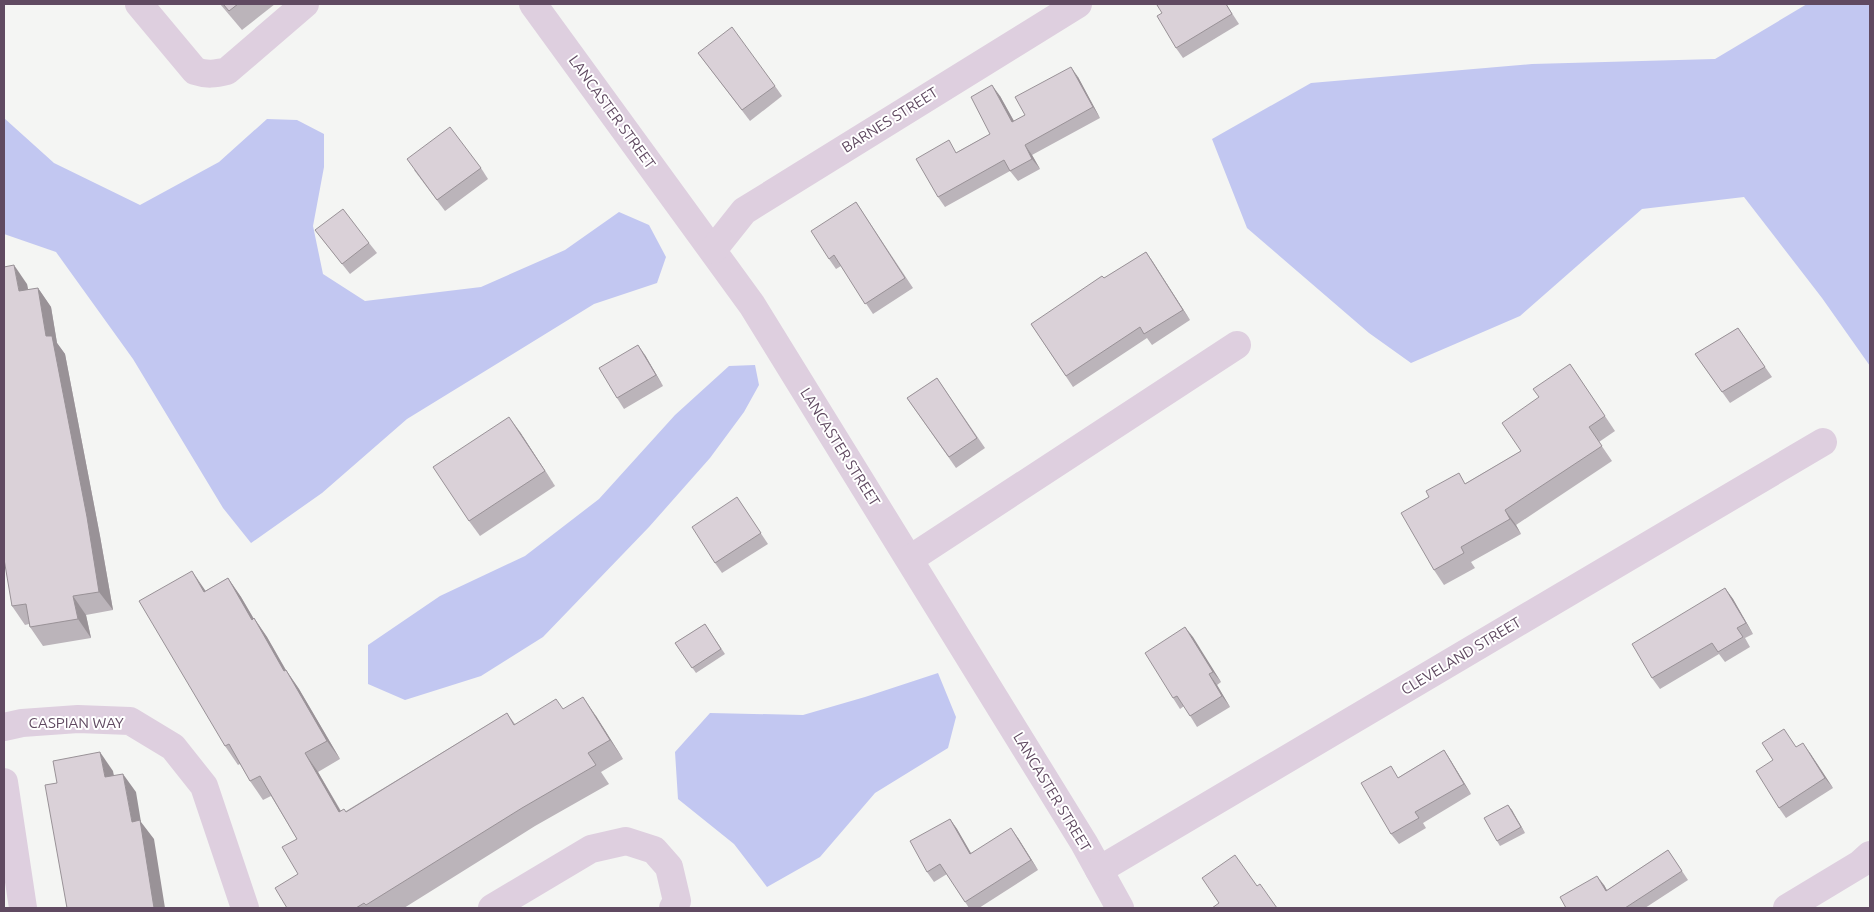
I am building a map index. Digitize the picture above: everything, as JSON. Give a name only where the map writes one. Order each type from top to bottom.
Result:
[{"type":"street","points":[[139,4],[196,71],[205,74],[227,71],[305,4]]},
{"type":"street","name":"LANCASTER STREET","points":[[533,4],[752,305],[1084,843],[1120,908]]},
{"type":"street","name":"BARNES STREET","points":[[713,250],[744,211],[1078,4]]},
{"type":"street","points":[[910,559],[1237,345]]},
{"type":"street","name":"CLEVELAND STREET","points":[[1099,870],[1822,442]]},
{"type":"street","name":"CASPIAN WAY","points":[[4,727],[22,723],[78,719],[130,721],[173,747],[204,786],[246,908]]},
{"type":"street","points":[[4,782],[23,908]]},
{"type":"street","points":[[492,908],[590,848],[626,841],[654,850],[669,867],[677,900],[673,908]]},
{"type":"street","points":[[1787,908],[1860,864],[1870,855]]},
{"type":"shaded area","points":[[1807,4],[1870,4],[1870,366],[1822,298],[1744,197],[1642,209],[1520,316],[1411,363],[1369,333],[1247,228],[1212,139],[1311,83],[1532,64],[1715,59]]},
{"type":"shaded area","points":[[4,118],[54,163],[140,205],[219,162],[267,119],[297,120],[324,134],[324,167],[313,226],[323,274],[365,301],[481,287],[565,250],[619,212],[649,225],[666,257],[657,283],[594,304],[407,419],[322,493],[251,543],[223,508],[133,359],[56,252],[4,234]]},
{"type":"shaded area","points":[[755,365],[759,385],[744,412],[710,458],[649,527],[543,637],[481,676],[405,700],[368,684],[368,645],[440,596],[525,556],[599,499],[675,415],[729,366]]},
{"type":"shaded area","points":[[938,673],[956,717],[948,748],[875,793],[820,857],[767,887],[734,844],[678,799],[675,752],[710,713],[803,715]]},
{"type":"building","points":[[223,4],[238,4],[229,11]]},
{"type":"building","points":[[1226,4],[1232,14],[1176,48],[1157,16],[1162,13],[1157,5]]},
{"type":"building","points":[[732,27],[775,86],[742,110],[698,53]]},
{"type":"building","points":[[1071,67],[1093,107],[1025,145],[1032,159],[1010,171],[1004,160],[938,197],[916,159],[949,140],[956,153],[990,134],[971,97],[992,85],[1012,122],[1025,115],[1015,97]]},
{"type":"building","points":[[450,127],[481,168],[437,200],[407,159]]},
{"type":"building","points":[[856,202],[905,278],[865,304],[834,255],[829,259],[811,231]]},
{"type":"building","points":[[343,209],[369,243],[342,264],[315,230]]},
{"type":"building","points":[[1146,252],[1183,310],[1144,334],[1140,327],[1066,376],[1031,324],[1102,276],[1104,278]]},
{"type":"building","points":[[14,265],[19,291],[38,288],[46,336],[52,336],[87,517],[99,592],[73,596],[78,619],[30,627],[26,604],[12,606],[4,559],[4,267]]},
{"type":"building","points":[[1738,328],[1765,367],[1722,392],[1695,354]]},
{"type":"building","points":[[638,345],[656,375],[617,398],[599,368]]},
{"type":"building","points":[[1570,364],[1605,416],[1589,427],[1602,446],[1505,510],[1510,519],[1461,547],[1464,553],[1434,570],[1401,513],[1429,497],[1426,491],[1459,473],[1465,484],[1521,451],[1502,423],[1539,397],[1533,389]]},
{"type":"building","points":[[937,378],[977,438],[949,457],[907,398]]},
{"type":"building","points":[[509,417],[545,471],[469,521],[433,467]]},
{"type":"building","points":[[737,497],[761,533],[715,563],[692,527]]},
{"type":"building","points":[[192,571],[204,592],[228,578],[252,620],[254,618],[284,671],[286,670],[327,741],[305,753],[339,812],[344,809],[346,812],[507,713],[514,725],[556,699],[563,709],[583,697],[610,740],[588,753],[596,765],[522,808],[366,905],[364,903],[356,908],[287,908],[275,888],[298,874],[282,847],[297,839],[260,776],[250,781],[229,744],[225,746],[139,601]]},
{"type":"building","points":[[1725,588],[1746,623],[1737,628],[1743,637],[1718,652],[1712,643],[1652,678],[1632,644]]},
{"type":"building","points":[[705,624],[721,649],[692,668],[675,643]]},
{"type":"building","points":[[1185,627],[1213,672],[1209,674],[1222,696],[1190,716],[1177,696],[1173,698],[1145,653]]},
{"type":"building","points":[[1784,729],[1796,747],[1803,743],[1825,778],[1779,808],[1756,771],[1773,760],[1762,743]]},
{"type":"building","points":[[1444,750],[1464,784],[1415,812],[1419,818],[1391,834],[1361,783],[1391,766],[1398,778]]},
{"type":"building","points":[[100,752],[105,777],[123,774],[132,822],[140,820],[154,908],[67,908],[45,785],[57,783],[53,761]]},
{"type":"building","points":[[1508,805],[1521,827],[1497,841],[1484,818]]},
{"type":"building","points":[[950,819],[970,854],[1011,828],[1031,860],[965,902],[940,864],[927,872],[910,841]]},
{"type":"building","points":[[1668,850],[1682,871],[1625,908],[1566,908],[1560,897],[1597,876],[1606,891]]},
{"type":"building","points":[[1235,855],[1257,886],[1260,884],[1277,908],[1212,908],[1219,903],[1202,878]]}]
